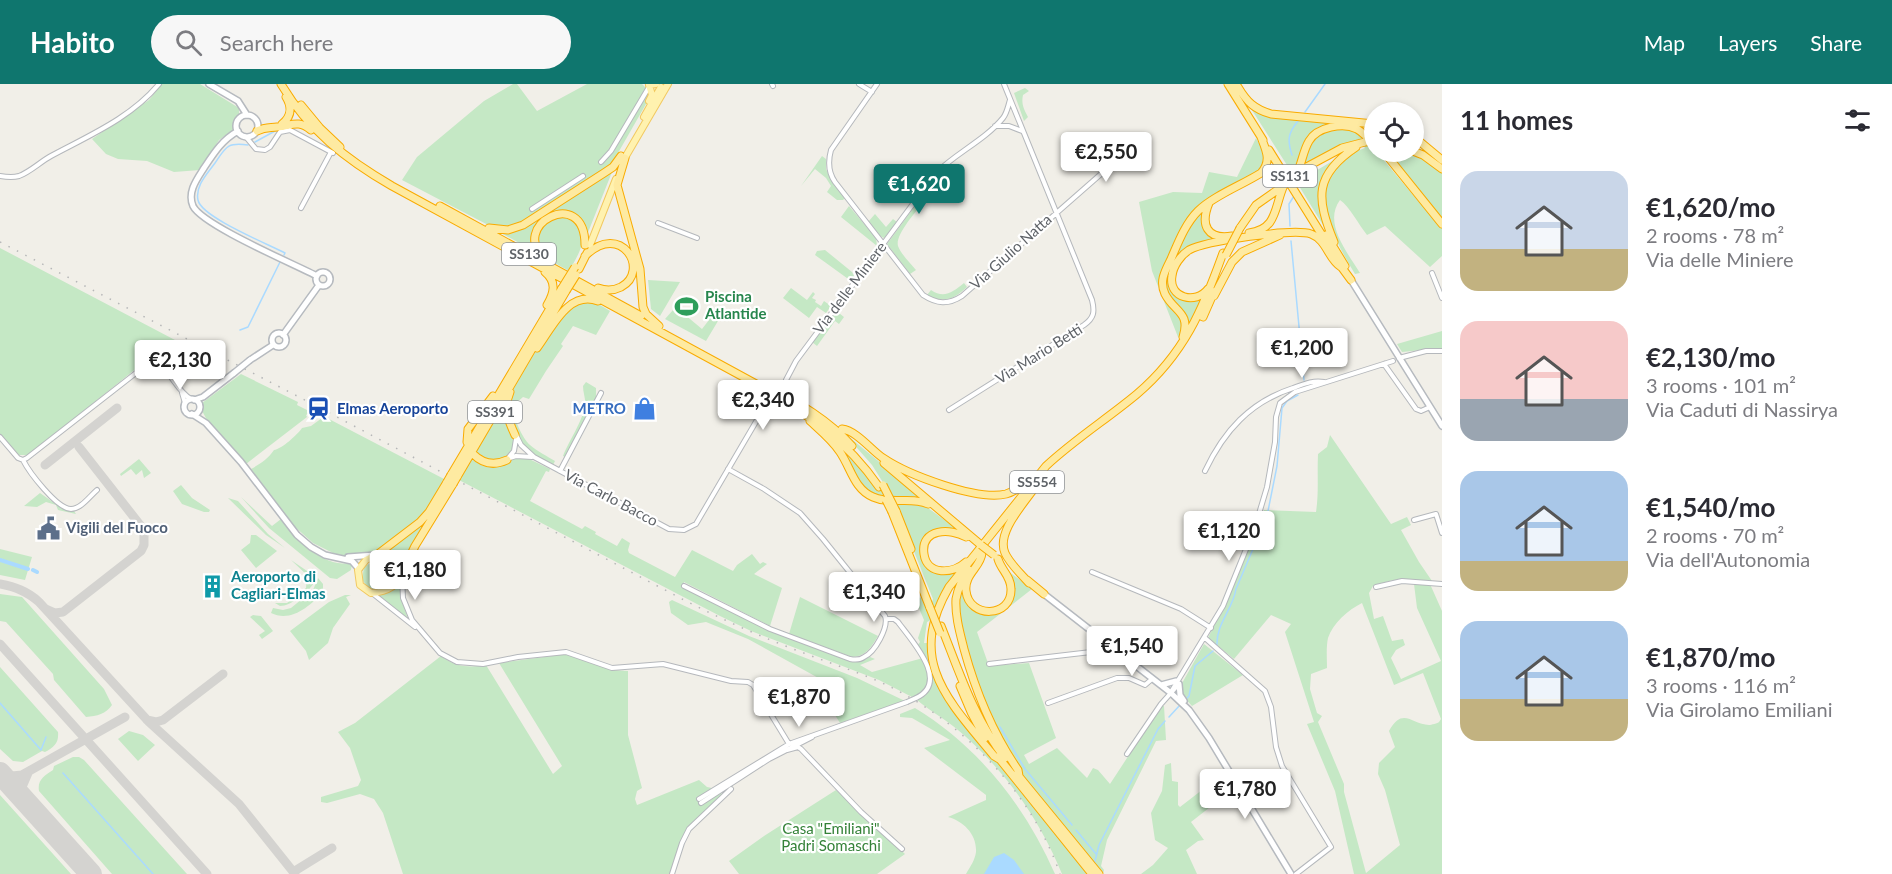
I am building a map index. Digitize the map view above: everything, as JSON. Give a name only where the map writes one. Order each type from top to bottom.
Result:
[{"type":"highway","points":[[1232,85],[1238,87],[1249,104],[1271,114],[1364,123]]},
{"type":"highway","name":"SS131","points":[[1232,85],[1261,137],[1352,280]]},
{"type":"highway","name":"SS131","points":[[1232,85],[1343,267]]},
{"type":"highway","points":[[253,131],[282,124],[289,116],[290,107],[284,93],[284,86]]},
{"type":"highway","name":"SS130","points":[[284,86],[303,115],[329,143],[368,172],[791,402]]},
{"type":"highway","name":"SS130","points":[[284,86],[342,149],[372,169],[581,282],[791,402],[835,445],[854,480],[864,492],[880,500],[916,500],[936,508]]},
{"type":"highway","points":[[1354,122],[1364,128]]},
{"type":"highway","points":[[270,127],[298,123],[307,126],[325,143],[329,143]]},
{"type":"highway","points":[[1298,174],[1308,142],[1314,135],[1324,130],[1352,127],[1364,133]]},
{"type":"highway","points":[[1175,353],[1184,335],[1184,319],[1164,292],[1162,283],[1164,273],[1189,223],[1200,209],[1266,168],[1268,156],[1261,137]]},
{"type":"highway","name":"SS554","points":[[965,571],[1035,478],[1060,453],[1139,392],[1175,353],[1199,316],[1224,254],[1238,227],[1256,205],[1298,174],[1342,148],[1364,144]]},
{"type":"highway","name":"SS554","points":[[1298,174],[1341,152],[1364,145]]},
{"type":"highway","points":[[1424,145],[1442,161]]},
{"type":"highway","points":[[1343,267],[1323,208],[1322,192],[1324,179],[1330,168],[1356,147]]},
{"type":"highway","points":[[1424,152],[1442,161]]},
{"type":"highway","points":[[1424,156],[1442,169]]},
{"type":"highway","points":[[460,217],[493,230],[515,229],[613,167],[623,157]]},
{"type":"highway","points":[[623,157],[617,185],[640,269],[643,307],[646,314],[658,326]]},
{"type":"highway","points":[[1388,162],[1406,181]]},
{"type":"highway","points":[[1392,162],[1442,224]]},
{"type":"highway","points":[[1209,203],[1204,218],[1208,229],[1213,234],[1226,237],[1255,232],[1265,229],[1272,222],[1285,183]]},
{"type":"highway","points":[[557,270],[539,254],[535,243],[539,226],[546,219],[554,214],[565,214],[576,219],[582,226],[587,245]]},
{"type":"highway","points":[[1212,285],[1203,296],[1191,299],[1181,296],[1175,290],[1171,281],[1174,267],[1190,249],[1289,232],[1308,233],[1320,239],[1337,265],[1343,267]]},
{"type":"highway","points":[[1208,309],[1232,262],[1242,252],[1289,232]]},
{"type":"highway","points":[[581,282],[586,281],[604,290],[617,289],[631,278],[633,268],[628,251],[618,245],[605,243],[599,245],[585,256]]},
{"type":"highway","name":"SS391","points":[[402,575],[415,546],[452,480],[585,256],[587,245]]},
{"type":"highway","name":"SS391","points":[[577,268],[587,245]]},
{"type":"highway","name":"SS554","points":[[979,551],[1059,459],[1152,386],[1176,359],[1208,309],[1224,254]]},
{"type":"highway","points":[[531,261],[550,277],[553,293],[527,338],[519,356],[521,362],[528,361],[564,311],[574,302],[588,298],[624,312]]},
{"type":"highway","points":[[467,442],[468,429],[471,424],[505,380],[511,380],[506,410],[508,421],[515,435]]},
{"type":"highway","name":"SS130","points":[[791,402],[796,399],[842,429],[972,540]]},
{"type":"highway","points":[[791,402],[843,444],[881,486],[894,512],[971,712],[999,759],[1099,874]]},
{"type":"highway","points":[[842,429],[851,432],[884,459],[916,476],[943,485],[991,495],[1014,491],[1060,453]]},
{"type":"highway","points":[[473,454],[479,460],[490,464],[507,460]]},
{"type":"highway","points":[[1029,583],[1008,559],[1003,541],[1008,526],[1041,478]]},
{"type":"highway","name":"SS391","points":[[377,553],[420,522],[452,480]]},
{"type":"highway","points":[[927,500],[931,500],[950,514],[964,527],[965,532]]},
{"type":"highway","points":[[979,551],[960,567],[946,572],[931,567],[924,554],[927,540],[939,531],[954,531],[972,540],[979,551],[981,558],[969,575],[966,590],[971,604],[985,612],[995,612],[1010,598],[1010,584],[996,557]]},
{"type":"highway","points":[[979,551],[996,557],[1044,594]]},
{"type":"highway","points":[[965,571],[950,587],[934,618],[931,640],[933,665],[949,700],[994,756],[999,759]]},
{"type":"highway","points":[[965,571],[957,595],[958,625],[986,716],[1018,770],[1019,776]]},
{"type":"highway","points":[[940,629],[981,721],[995,745],[1092,874]]},
{"type":"main road","points":[[210,84],[238,101],[244,115]]},
{"type":"main road","points":[[648,109],[652,95],[651,84]]},
{"type":"main road","points":[[587,245],[623,157],[663,84]]},
{"type":"main road","points":[[623,157],[668,84]]},
{"type":"main road","points":[[238,131],[237,124],[244,115]]},
{"type":"main road","points":[[244,115],[254,117],[253,131],[238,131],[222,142],[195,183],[192,193],[194,207],[210,222],[317,276]]},
{"type":"main road","points":[[320,272],[325,272],[330,277],[330,282],[327,285],[319,285],[316,280],[317,276],[320,272]]},
{"type":"main road","points":[[1352,280],[1396,359],[1442,426]]},
{"type":"main road","points":[[284,335],[319,285]]},
{"type":"main road","points":[[273,345],[274,335],[278,333],[284,335]]},
{"type":"main road","points":[[273,345],[280,348],[284,345],[286,341],[284,335]]},
{"type":"main road","points":[[273,345],[203,397],[185,403],[185,410],[206,423],[241,462],[253,476],[286,522],[297,535],[316,551],[332,558],[352,561],[358,569],[360,585],[371,593],[391,588],[402,575],[397,559],[389,555],[377,553],[349,557],[327,554],[313,546],[286,522]]},
{"type":"main road","points":[[192,414],[199,407],[203,397]]},
{"type":"main road","points":[[193,399],[206,423]]},
{"type":"main road","points":[[358,569],[377,553]]},
{"type":"main road","points":[[1044,594],[1171,693],[1189,711]]},
{"type":"main road","points":[[1161,685],[1178,682],[1180,695],[1189,711],[1209,738],[1291,874]]},
{"type":"street","points":[[0,176],[10,178],[19,176],[50,157],[94,135],[145,100],[159,84]]},
{"type":"street","points":[[601,162],[611,151],[651,84]]},
{"type":"street","points":[[859,84],[872,92]]},
{"type":"street","name":"Via Giulio Natta","points":[[877,84],[831,150],[829,163],[832,178],[923,295],[931,301],[943,303],[954,301],[962,296],[1142,138]]},
{"type":"street","points":[[1004,84],[1056,212]]},
{"type":"street","name":"Via delle Miniere","points":[[786,380],[796,361],[944,165],[995,126],[1005,116],[1011,100]]},
{"type":"street","points":[[1005,116],[1018,117]]},
{"type":"street","points":[[1009,126],[1018,117]]},
{"type":"street","points":[[995,126],[1009,126],[1023,131]]},
{"type":"street","points":[[253,131],[251,142],[256,149],[265,150],[270,147],[280,132],[287,129],[332,152],[301,208]]},
{"type":"street","points":[[532,209],[583,176]]},
{"type":"street","name":"Via Mario Betti","points":[[949,410],[1091,320],[1094,308],[1092,300],[1056,212]]},
{"type":"street","points":[[658,223],[697,238]]},
{"type":"street","points":[[1432,273],[1442,298]]},
{"type":"street","points":[[151,351],[152,363]]},
{"type":"street","points":[[1127,754],[1178,682],[1211,628],[1230,589],[1261,511],[1275,442],[1277,409],[1284,399],[1295,392],[1396,359],[1426,351],[1442,351]]},
{"type":"street","points":[[22,460],[142,366],[159,363],[182,392],[193,399]]},
{"type":"street","points":[[1384,364],[1416,409],[1421,411],[1430,407]]},
{"type":"street","points":[[1205,471],[1218,446],[1247,411],[1273,394],[1312,381],[1327,383]]},
{"type":"street","points":[[182,392],[185,403]]},
{"type":"street","points":[[560,471],[601,393]]},
{"type":"street","name":"Via Carlo Bacco","points":[[534,457],[669,529],[684,530],[696,524],[764,408],[766,403],[760,394]]},
{"type":"street","points":[[515,435],[521,445],[534,457]]},
{"type":"street","points":[[507,460],[516,443],[515,435]]},
{"type":"street","points":[[0,437],[63,507],[72,509],[77,507],[97,490]]},
{"type":"street","points":[[507,460],[522,455],[534,457]]},
{"type":"street","points":[[728,469],[800,513],[823,538],[887,619]]},
{"type":"street","points":[[1414,520],[1436,514],[1442,533]]},
{"type":"street","points":[[1092,572],[1181,609],[1211,628]]},
{"type":"street","points":[[402,575],[405,603],[418,630]]},
{"type":"street","points":[[1376,587],[1402,581],[1442,584]]},
{"type":"street","points":[[684,586],[770,629],[850,659],[863,658],[872,651],[887,619]]},
{"type":"street","points":[[371,593],[418,630],[440,653],[450,660],[463,664],[483,664],[518,657],[566,652],[617,669],[646,664],[663,664],[731,681],[750,683],[789,744]]},
{"type":"street","points":[[802,741],[789,744],[700,801],[802,741],[907,702],[925,693],[929,686],[930,675],[927,665],[898,622],[894,619],[887,619]]},
{"type":"street","points":[[989,664],[1091,652],[1098,650],[1100,638]]},
{"type":"street","points":[[1205,638],[1265,691],[1282,766],[1331,847],[1296,874]]},
{"type":"street","points":[[1048,703],[1117,678],[1129,678],[1144,685],[1152,679]]},
{"type":"street","points":[[801,748],[802,741]]},
{"type":"street","points":[[785,750],[801,748],[861,812],[902,849]]},
{"type":"street","points":[[672,874],[689,829],[731,789],[733,782]]},
{"type":"street","points":[[723,788],[731,789]]},
{"type":"green space","points":[[162,84],[200,84],[239,108],[233,130],[219,140],[200,170],[174,172],[147,161],[118,159],[106,154],[92,139],[149,100]]},
{"type":"green space","points":[[513,84],[517,84],[537,111],[587,84],[642,84],[650,92],[650,97],[610,167],[530,219],[507,228],[490,226],[402,180],[417,157],[484,101]]},
{"type":"green space","points":[[1025,88],[1029,91],[1023,95],[1024,109],[1028,117],[1024,121],[1014,93]]},
{"type":"green space","points":[[1250,107],[1257,111],[1353,124],[1364,131],[1352,126],[1311,135],[1292,173]]},
{"type":"green space","points":[[1337,129],[1357,131],[1364,138],[1364,147],[1360,141],[1302,168],[1313,142],[1322,135]]},
{"type":"green space","points":[[1256,138],[1265,158],[1263,167],[1255,175],[1207,200],[1199,207],[1179,236],[1160,278],[1183,323],[1180,338],[1152,271],[1139,202],[1173,192],[1202,193],[1209,172],[1237,177]]},
{"type":"green space","points":[[1364,148],[1364,162],[1385,162],[1434,220],[1442,226],[1442,256],[1430,267],[1385,226],[1367,235],[1340,200],[1335,209],[1335,228],[1343,247],[1360,273],[1355,274],[1336,239],[1325,203],[1325,187],[1331,171],[1344,158]]},
{"type":"green space","points":[[822,156],[826,159],[826,169],[832,181],[845,198],[843,200],[837,200],[827,192],[831,186],[826,178],[815,169],[801,186]]},
{"type":"green space","points":[[1334,160],[1324,176],[1322,195],[1329,235],[1299,186],[1301,185],[1299,181]]},
{"type":"green space","points":[[1424,160],[1442,172],[1442,220],[1394,162],[1424,162]]},
{"type":"green space","points":[[612,172],[587,235],[580,221],[568,213],[561,212],[547,216],[540,222],[536,252],[501,233],[505,233]]},
{"type":"green space","points":[[918,202],[922,204],[906,224],[898,241],[901,252],[916,270],[910,274],[887,244]]},
{"type":"green space","points":[[849,206],[876,238],[877,246],[841,217]]},
{"type":"green space","points":[[1204,208],[1202,223],[1221,239],[1184,251],[1169,279],[1183,298],[1191,301],[1204,297],[1188,331],[1185,315],[1169,297],[1164,282],[1170,260]]},
{"type":"green space","points":[[875,214],[886,227],[893,219],[897,222],[884,238],[868,222]]},
{"type":"green space","points":[[553,217],[570,217],[580,230],[582,243],[569,271],[544,254],[537,242],[544,226]]},
{"type":"green space","points":[[0,248],[194,350],[187,362],[161,345],[156,345],[148,351],[148,359],[29,455],[19,455],[0,434]]},
{"type":"green space","points":[[825,250],[852,272],[854,276],[851,281],[815,255],[817,251]]},
{"type":"green space","points":[[648,280],[680,282],[660,316],[651,309]]},
{"type":"green space","points":[[964,283],[967,287],[958,295],[948,299],[933,298],[927,295],[931,290],[940,294],[948,293]]},
{"type":"green space","points":[[791,288],[807,300],[813,292],[815,294],[812,298],[816,300],[815,302],[821,306],[824,301],[831,306],[826,313],[817,307],[809,318],[783,298]]},
{"type":"green space","points":[[595,302],[610,311],[596,335],[573,326],[529,399],[523,397],[513,406],[516,421],[524,438],[533,447],[555,461],[553,465],[529,451],[520,442],[508,414],[510,398],[532,357],[569,308],[576,303]]},
{"type":"green space","points":[[708,309],[715,314],[718,321],[706,341],[665,319],[673,310],[682,316],[684,314],[702,329],[709,320]]},
{"type":"green space","points":[[835,310],[844,317],[839,324],[835,321],[817,346],[812,342]]},
{"type":"green space","points":[[1442,331],[1442,348],[1402,352],[1397,344]]},
{"type":"green space","points":[[241,374],[298,402],[297,405],[311,412],[246,464],[208,422],[200,407],[202,403]]},
{"type":"green space","points":[[586,382],[596,388],[596,398],[565,457],[563,456],[584,412],[583,386]]},
{"type":"green space","points":[[504,403],[513,430],[513,445],[504,458],[494,463],[474,454]]},
{"type":"green space","points":[[322,418],[328,421],[329,419],[446,480],[429,508],[419,519],[380,549],[367,554],[348,556],[335,554],[313,543],[294,526],[251,469],[289,441],[302,428],[311,426]]},
{"type":"green space","points":[[826,431],[850,453],[876,488],[884,484],[872,465],[843,432],[927,501],[881,499],[867,492]]},
{"type":"green space","points":[[1330,435],[1391,524],[1407,517],[1411,525],[1401,530],[1432,581],[1393,580],[1373,586],[1369,593],[1374,619],[1383,616],[1392,641],[1403,639],[1405,645],[1396,650],[1391,658],[1401,679],[1441,661],[1417,608],[1414,584],[1430,584],[1442,611],[1442,874],[1354,874],[1335,791],[1307,724],[1314,722],[1285,632],[1291,624],[1271,615],[1234,659],[1208,638],[1264,510],[1316,512],[1318,454],[1327,447]],"holes":[[[1362,603],[1394,685],[1423,673],[1441,719],[1429,725],[1403,718],[1389,731],[1395,747],[1379,763],[1378,774],[1385,790],[1400,845],[1366,873],[1344,792],[1344,784],[1318,722],[1322,716],[1317,713],[1310,689],[1311,674],[1327,668],[1327,642],[1333,627],[1346,613]]]},
{"type":"green space","points":[[519,457],[527,458],[550,469],[549,472],[546,471],[530,501],[582,529],[585,526],[617,546],[622,538],[630,543],[629,553],[675,577],[692,550],[733,571],[737,565],[752,554],[760,564],[763,562],[767,564],[754,574],[782,588],[770,626],[684,582],[682,587],[764,628],[844,659],[858,662],[870,657],[875,659],[860,665],[872,672],[923,658],[928,676],[926,686],[919,694],[912,697],[879,680],[751,631],[457,479],[472,458],[489,467]]},
{"type":"green space","points":[[139,459],[151,473],[144,478],[142,470],[136,475],[131,469],[121,476],[120,474]]},
{"type":"green space","points":[[181,485],[192,498],[210,510],[209,512],[182,504],[173,491]]},
{"type":"green space","points":[[40,493],[60,507],[74,511],[76,514],[58,510],[56,505],[46,502],[37,507],[24,506]]},
{"type":"green space","points":[[241,497],[272,526],[281,519],[297,539],[310,550],[333,562],[352,564],[351,570],[337,579],[330,578],[269,528]]},
{"type":"green space","points":[[228,498],[238,501],[268,534],[285,548],[266,535]]},
{"type":"green space","points":[[912,503],[928,508],[957,529],[937,530],[923,545],[931,570],[944,575],[960,570],[940,597],[931,620],[927,622],[924,643],[929,643],[946,698],[1025,796],[1036,794],[1014,762],[977,688],[959,611],[959,599],[963,586],[981,612],[1008,605],[1008,571],[1032,589],[977,632],[989,666],[1029,663],[1056,738],[1024,755],[1029,764],[1057,748],[1087,778],[1093,768],[1098,770],[1110,784],[1161,706],[1164,706],[1166,740],[1156,741],[1107,840],[1101,866],[1104,870],[1103,874],[1062,874],[1043,833],[1005,778],[975,745],[917,700],[928,691],[930,673],[917,646],[920,642],[918,638],[924,620],[915,599],[922,597],[928,612],[933,599],[895,504]]},
{"type":"green space","points":[[432,512],[403,563],[394,554],[387,552]]},
{"type":"green space","points":[[251,535],[256,535],[277,551],[256,568],[241,550],[250,543]]},
{"type":"green space","points":[[0,549],[32,557],[25,580],[0,575]]},
{"type":"green space","points":[[386,557],[395,563],[398,570],[396,577],[384,588],[368,587],[362,579],[364,567],[379,558]]},
{"type":"green space","points":[[291,560],[310,573],[314,583],[299,598],[280,606],[275,603],[287,603],[306,588],[307,575]]},
{"type":"green space","points":[[318,578],[323,584],[323,592],[300,612],[286,616],[271,613],[273,608],[283,610],[291,608],[313,590]]},
{"type":"green space","points":[[399,585],[403,604],[409,622],[378,596]]},
{"type":"green space","points":[[0,594],[22,597],[104,689],[112,705],[107,711],[86,717],[54,680],[53,674],[6,622],[0,621]]},
{"type":"green space","points":[[345,595],[351,595],[346,597],[350,604],[333,628],[328,643],[309,660],[306,651],[290,631],[329,602]]},
{"type":"green space","points":[[800,597],[878,636],[865,653],[852,657],[789,634]]},
{"type":"green space","points":[[672,600],[749,636],[857,678],[905,701],[840,723],[827,702],[816,705],[813,697],[820,692],[822,680],[748,639],[706,622],[688,625],[671,613],[669,602]]},
{"type":"green space","points":[[261,616],[273,631],[262,639],[259,635],[265,631],[250,617]]},
{"type":"green space","points":[[1204,644],[1243,675],[1192,706],[1183,696],[1181,685]]},
{"type":"green space","points":[[567,654],[612,670],[628,671],[628,735],[642,788],[637,791],[635,799],[637,805],[699,780],[712,788],[697,798],[701,804],[729,791],[702,814],[685,834],[670,874],[403,874],[383,813],[374,799],[360,794],[327,803],[321,802],[321,797],[358,786],[361,780],[350,748],[338,732],[355,723],[441,656],[463,666],[486,665],[553,774],[562,766],[499,663]]},
{"type":"green space","points":[[0,667],[58,732],[57,742],[53,746],[23,762],[13,761],[0,749]]},
{"type":"green space","points":[[915,708],[960,741],[998,780],[1029,825],[1055,874],[966,874],[975,855],[976,845],[972,834],[964,825],[948,817],[986,800],[986,795],[924,748],[950,740],[912,718],[900,717],[900,714]]},
{"type":"green space","points":[[129,731],[143,735],[155,745],[138,761],[118,739]]},
{"type":"green space","points":[[73,757],[84,760],[187,874],[112,874],[39,791],[40,781],[53,770],[54,766]]},
{"type":"green space","points":[[1171,763],[1172,781],[1178,782],[1178,805],[1180,807],[1224,773],[1230,781],[1223,786],[1228,793],[1191,822],[1204,840],[1198,841],[1186,850],[1197,874],[1141,874],[1153,865],[1168,848],[1155,840],[1151,813],[1162,791],[1165,765]]},
{"type":"green space","name":"Casa \"Emiliani\" Padri Somaschi","points":[[836,790],[905,854],[877,874],[739,874],[729,861],[764,836]]},
{"type":"green space","points":[[0,795],[71,874],[0,874]]},
{"type":"water","points":[[1004,853],[1014,860],[1024,874],[984,874],[994,857]]},
{"type":"waterway","points":[[1305,112],[1325,84]]},
{"type":"waterway","points":[[1292,155],[1289,137],[1298,121]]},
{"type":"waterway","points":[[255,142],[275,131]]},
{"type":"waterway","points":[[248,145],[236,144],[225,149],[202,180],[198,190],[198,200],[202,207],[222,222],[285,253],[284,255]]},
{"type":"waterway","points":[[1290,226],[1289,204],[1294,196]]},
{"type":"waterway","points":[[1291,241],[1304,380]]},
{"type":"waterway","points":[[240,330],[248,327],[280,262]]},
{"type":"waterway","points":[[1217,645],[1219,630],[1267,516],[1277,466],[1282,408],[1287,401],[1298,395]]},
{"type":"waterway","points":[[0,560],[28,569]]},
{"type":"waterway","points":[[33,570],[37,572]]},
{"type":"waterway","points":[[1185,700],[1189,696],[1195,666],[1213,651]]},
{"type":"waterway","points":[[0,703],[41,750],[46,737]]},
{"type":"waterway","points":[[1169,717],[1180,705]]},
{"type":"waterway","points":[[1094,865],[1099,845],[1158,729],[1165,721]]},
{"type":"waterway","points":[[1000,727],[1025,769],[1072,825]]},
{"type":"waterway","points":[[63,773],[136,855]]},
{"type":"waterway","points":[[1076,830],[1096,854]]},
{"type":"waterway","points":[[137,856],[153,874]]},
{"type":"taxiway","points":[[45,465],[117,408]]},
{"type":"taxiway","points":[[46,609],[55,613],[63,612],[141,551],[144,545],[144,530],[79,447]]},
{"type":"taxiway","points":[[0,584],[21,590],[39,602],[149,722],[239,804],[295,874]]},
{"type":"taxiway","points":[[0,644],[207,874]]},
{"type":"taxiway","points":[[147,720],[156,722],[163,720],[223,674]]},
{"type":"taxiway","points":[[0,771],[12,776],[22,775],[125,717]]},
{"type":"taxiway","points":[[28,773],[22,787],[26,800],[34,810]]},
{"type":"taxiway","points":[[293,872],[332,848]]},
{"type":"runway","points":[[0,773],[91,874]]},
{"type":"railway","points":[[0,242],[699,608],[761,636],[868,677],[902,693],[952,727],[997,769],[1017,793],[1034,819],[1049,846],[1060,874]]},
{"type":"place","name":"Piscina Atlantide","points":[[687,306]]},
{"type":"place","name":"Elmas Aeroporto","points":[[319,409]]},
{"type":"place","name":"METRO","points":[[644,409]]},
{"type":"place","name":"Vigili del Fuoco","points":[[48,528]]},
{"type":"place","name":"Aeroporto di Cagliari-Elmas","points":[[213,586]]}]
